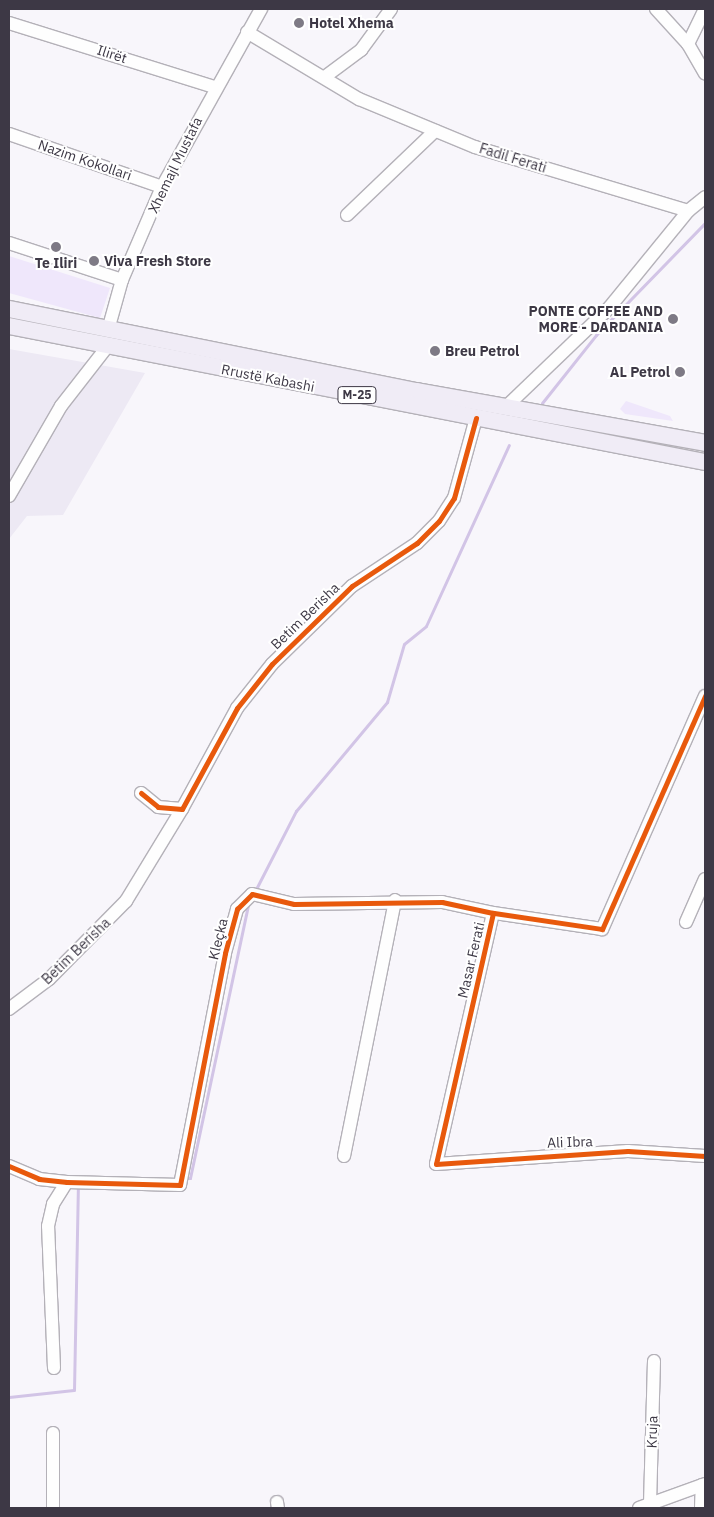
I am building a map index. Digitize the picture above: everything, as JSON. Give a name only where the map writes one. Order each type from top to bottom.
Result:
[{"type":"main road","name":"Rrustë Kabashi","points":[[9,309],[417,392],[508,405],[705,443]]},
{"type":"main road","name":"Rrustë Kabashi","points":[[9,326],[107,347],[705,462]]},
{"type":"street","name":"Xhemajl Mustafa","points":[[108,330],[122,280],[162,187],[214,87],[261,9]]},
{"type":"street","points":[[326,76],[362,50],[391,9]]},
{"type":"street","points":[[656,9],[688,44],[705,74]]},
{"type":"street","points":[[688,44],[705,9]]},
{"type":"street","name":"Ilirët","points":[[9,23],[214,87]]},
{"type":"street","name":"Fadil Ferati","points":[[247,32],[326,76],[359,99],[435,131],[475,147],[688,211]]},
{"type":"street","points":[[347,215],[435,131]]},
{"type":"street","name":"Nazim Kokollari","points":[[9,134],[162,187]]},
{"type":"street","points":[[508,405],[609,308],[688,211],[705,197]]},
{"type":"street","points":[[9,244],[122,280]]},
{"type":"street","points":[[9,496],[61,406],[107,347]]},
{"type":"street","name":"Betim Berisha","points":[[9,1009],[49,980],[126,901],[182,809],[237,708],[272,664],[352,586],[417,543],[439,521],[454,498],[476,418]]},
{"type":"street","name":"Masar Ferati","points":[[436,1164],[493,913],[602,929],[705,696]]},
{"type":"street","points":[[142,792],[158,807],[182,809]]},
{"type":"street","points":[[686,922],[705,879]]},
{"type":"street","name":"Kleçka","points":[[67,1182],[180,1185],[184,1178],[224,952],[237,909],[252,894],[262,893],[294,904],[395,900],[442,902],[493,913]]},
{"type":"street","points":[[344,1156],[395,900]]},
{"type":"street","name":"Ali Ibra","points":[[436,1164],[628,1151],[705,1156]]},
{"type":"street","points":[[9,1166],[39,1179],[67,1182],[53,1204],[48,1226],[54,1368]]},
{"type":"street","name":"Kruja","points":[[645,1506],[654,1360]]},
{"type":"street","points":[[53,1433],[53,1508]]},
{"type":"street","points":[[645,1506],[704,1485],[701,1508]]},
{"type":"shaded area","points":[[9,256],[110,288],[100,318],[9,293]]},
{"type":"shaded area","points":[[9,349],[145,373],[63,515],[27,516],[9,539]]},
{"type":"shaded area","points":[[626,401],[670,416],[673,421],[625,414],[620,409]]},
{"type":"waterway","points":[[542,403],[596,335],[705,223]]},
{"type":"waterway","points":[[255,891],[296,811],[387,702],[404,644],[426,626],[509,445]]},
{"type":"waterway","points":[[185,1178],[190,1178],[248,905]]},
{"type":"waterway","points":[[9,1397],[74,1390],[78,1185]]},
{"type":"cycle path","points":[[141,793],[158,807],[182,809],[237,708],[272,664],[352,586],[417,543],[439,521],[454,498],[476,418]]},
{"type":"cycle path","points":[[705,696],[602,929],[493,913],[436,1164],[628,1151],[705,1156]]},
{"type":"cycle path","points":[[9,1166],[39,1179],[67,1182],[180,1185],[225,953],[237,909],[252,894],[294,904],[442,902],[493,913]]},
{"type":"place","name":"Hotel Xhema","points":[[299,23]]},
{"type":"place","name":"Te Iliri","points":[[56,247]]},
{"type":"place","name":"Viva Fresh Store","points":[[94,261]]},
{"type":"place","name":"PONTE COFFEE AND MORE - DARDANIA","points":[[673,319]]},
{"type":"place","name":"Breu Petrol","points":[[435,351]]},
{"type":"place","name":"AL Petrol","points":[[680,372]]}]
